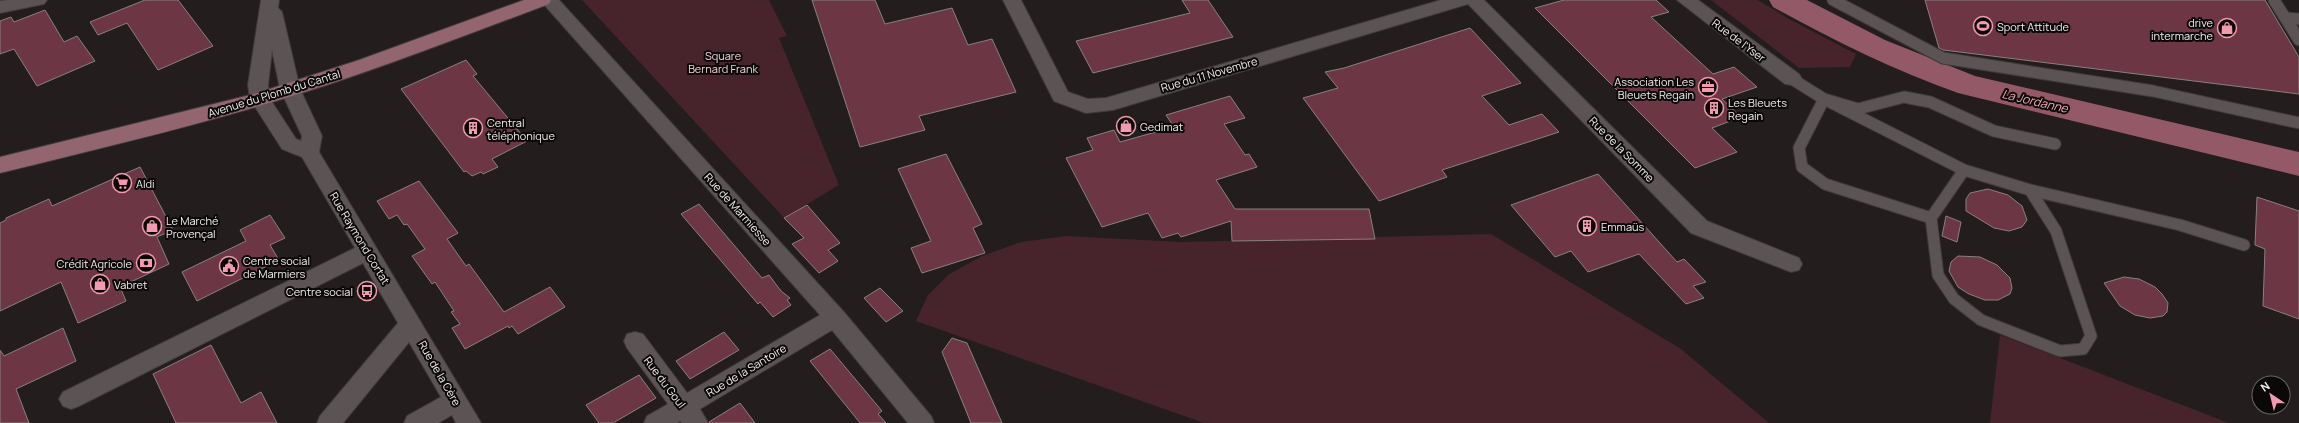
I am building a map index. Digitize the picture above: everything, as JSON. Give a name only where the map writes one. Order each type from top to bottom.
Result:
[{"type":"main road","name":"Avenue du Plomb du Cantal","points":[[288,83],[506,0]]},
{"type":"main road","name":"Avenue du Plomb du Cantal","points":[[0,165],[157,128],[259,92],[421,45],[542,0]]},
{"type":"main road","name":"Avenue du Plomb du Cantal","points":[[0,150],[259,92]]},
{"type":"street","points":[[0,7],[38,0]]},
{"type":"street","points":[[270,0],[288,83],[312,136],[309,152],[290,144],[259,92],[270,0]]},
{"type":"street","name":"Rue de Marmiesse","points":[[549,0],[835,317],[922,423]]},
{"type":"street","name":"Rue du 11 Novembre","points":[[1012,0],[1061,96],[1086,106],[1106,104],[1461,0]]},
{"type":"street","name":"Rue de la Somme","points":[[1474,0],[1699,227],[1792,264]]},
{"type":"street","name":"Rue de l'Yser","points":[[1686,0],[1792,79]]},
{"type":"street","name":"Rue Raymond Cortat","points":[[309,152],[411,324]]},
{"type":"street","points":[[71,399],[368,251]]},
{"type":"street","name":"Rue de la Santoire","points":[[656,423],[690,415],[835,317]]},
{"type":"street","points":[[329,423],[411,324]]},
{"type":"street","name":"Rue de la Cère","points":[[411,324],[469,423]]},
{"type":"street","name":"Rue du Goul","points":[[635,341],[690,415]]},
{"type":"street","points":[[416,423],[456,401]]},
{"type":"lane","points":[[1833,0],[1943,58],[2153,91],[2299,123]]},
{"type":"lane","points":[[2274,0],[2299,40]]},
{"type":"lane","points":[[2286,18],[2299,19]]},
{"type":"lane","points":[[1792,79],[1824,99],[1964,170],[2030,190],[2180,225],[2244,245]]},
{"type":"lane","points":[[1824,99],[1858,109],[1904,97],[1923,101],[1994,131],[2055,144]]},
{"type":"lane","points":[[1824,99],[1799,148],[1802,168],[1825,184],[1931,218]]},
{"type":"lane","points":[[1964,170],[1931,218],[1938,275],[1954,299],[1981,320],[2052,348],[2060,351],[2083,348],[2091,336],[2056,231],[2030,190]]},
{"type":"green space","name":"Square Bernard Frank","points":[[582,0],[769,0],[787,36],[779,38],[839,185],[784,218]]},
{"type":"green space","points":[[1711,0],[1758,0],[1789,19],[1856,54],[1850,67],[1799,68]]},
{"type":"green space","points":[[1491,234],[1681,349],[1769,423],[1204,423],[916,321],[928,295],[948,275],[982,256],[1021,242],[1066,236],[1181,242]]},
{"type":"green space","points":[[2000,335],[2229,423],[1990,423]]},
{"type":"building","points":[[145,0],[178,0],[213,46],[158,70],[127,23],[98,35],[90,22]]},
{"type":"building","points":[[812,0],[875,0],[885,24],[952,8],[968,45],[992,39],[1016,92],[919,116],[925,130],[860,147]]},
{"type":"building","points":[[1182,0],[1208,0],[1233,37],[1093,73],[1076,41],[1190,13]]},
{"type":"building","points":[[1564,0],[1656,0],[1669,12],[1651,17],[1713,74],[1734,67],[1757,87],[1722,99],[1741,117],[1712,128],[1737,152],[1695,168],[1535,8]]},
{"type":"building","points":[[1925,0],[2265,0],[2299,57],[2299,94],[1943,50],[1939,48]]},
{"type":"building","points":[[45,10],[64,42],[77,36],[95,61],[37,86],[14,49],[0,54],[0,21],[11,17],[14,22]]},
{"type":"building","points":[[1470,28],[1521,83],[1482,96],[1509,125],[1542,114],[1559,132],[1442,170],[1447,177],[1379,201],[1303,98],[1338,88],[1325,72],[1344,68]]},
{"type":"building","name":"Central téléphonique","points":[[466,60],[477,74],[473,76],[527,141],[492,159],[498,167],[483,174],[481,172],[472,176],[466,171],[464,172],[401,89]]},
{"type":"building","points":[[1230,96],[1245,118],[1224,124],[1245,155],[1249,154],[1257,167],[1216,180],[1235,209],[1369,209],[1375,239],[1232,241],[1231,221],[1181,237],[1178,233],[1162,238],[1148,213],[1102,227],[1066,158],[1093,150],[1087,138],[1114,130],[1120,142],[1174,127],[1166,115]]},
{"type":"building","points":[[946,154],[982,224],[973,228],[985,253],[922,273],[911,248],[931,241],[898,169]]},
{"type":"building","points":[[140,167],[173,230],[157,237],[169,264],[120,287],[126,301],[78,323],[61,282],[0,311],[0,223],[6,220],[6,218],[49,199],[52,206]]},
{"type":"building","name":"Emmaüs","points":[[1598,174],[1677,262],[1684,259],[1706,282],[1693,286],[1704,298],[1686,304],[1639,254],[1588,272],[1571,251],[1555,257],[1511,205]]},
{"type":"building","points":[[419,181],[458,233],[447,239],[466,266],[469,264],[504,312],[550,287],[565,307],[518,334],[512,326],[509,328],[508,326],[465,349],[452,328],[460,324],[451,312],[454,311],[435,282],[432,284],[412,256],[425,249],[407,224],[404,225],[397,215],[389,219],[377,201]]},
{"type":"building","points":[[1988,189],[2008,195],[2022,206],[2027,220],[2022,227],[2009,231],[1994,228],[1966,211],[1966,199],[1970,193]]},
{"type":"building","points":[[2257,197],[2299,211],[2299,319],[2263,306],[2265,249],[2255,245]]},
{"type":"building","points":[[699,204],[762,278],[769,275],[781,291],[790,298],[787,300],[791,305],[773,317],[760,302],[758,304],[681,214]]},
{"type":"building","points":[[807,205],[840,243],[828,250],[838,261],[819,273],[792,244],[804,238],[784,218]]},
{"type":"building","points":[[270,215],[285,238],[270,245],[279,260],[197,301],[182,272],[246,241],[240,230]]},
{"type":"building","points":[[1946,216],[1961,222],[1957,242],[1942,236]]},
{"type":"building","points":[[1958,256],[1980,257],[1997,265],[2010,278],[2012,288],[2010,294],[1998,300],[1985,300],[1969,294],[1958,287],[1949,271],[1951,262]]},
{"type":"building","points":[[2124,277],[2139,279],[2155,287],[2168,303],[2167,312],[2163,316],[2150,318],[2135,315],[2120,306],[2104,283]]},
{"type":"building","points":[[880,288],[903,311],[886,322],[864,298]]},
{"type":"building","points":[[63,328],[76,361],[16,389],[29,423],[0,423],[0,350],[4,356]]},
{"type":"building","points":[[724,332],[739,350],[690,379],[676,361]]},
{"type":"building","points":[[952,338],[967,343],[1002,423],[971,423],[942,352]]},
{"type":"building","points":[[211,345],[241,403],[261,392],[277,423],[176,423],[153,374]]},
{"type":"building","points":[[830,349],[882,411],[878,414],[886,423],[860,423],[810,361]]},
{"type":"building","points":[[639,375],[656,398],[613,423],[599,423],[586,405]]},
{"type":"building","points":[[740,403],[755,423],[709,423],[709,422]]},
{"type":"waterway","name":"La Jordanne","points":[[1784,0],[1897,58],[1969,85],[2299,164]]},
{"type":"place","name":"Sport Attitude","points":[[1983,26]]},
{"type":"place","name":"drive intermarche","points":[[2227,28]]},
{"type":"place","name":"Association Les Bleuets Regain","points":[[1708,87]]},
{"type":"place","name":"Les Bleuets Regain","points":[[1714,108]]},
{"type":"place","name":"Gedimat","points":[[1126,126]]},
{"type":"place","name":"Central téléphonique","points":[[473,128]]},
{"type":"place","name":"Aldi","points":[[122,183]]},
{"type":"place","name":"Le Marché Provençal","points":[[152,226]]},
{"type":"place","name":"Emmaüs","points":[[1587,226]]},
{"type":"place","name":"Crédit Agricole","points":[[146,263]]},
{"type":"place","name":"Centre social de Marmiers","points":[[229,266]]},
{"type":"place","name":"Vabret","points":[[100,284]]},
{"type":"place","name":"Centre social","points":[[367,291]]}]
